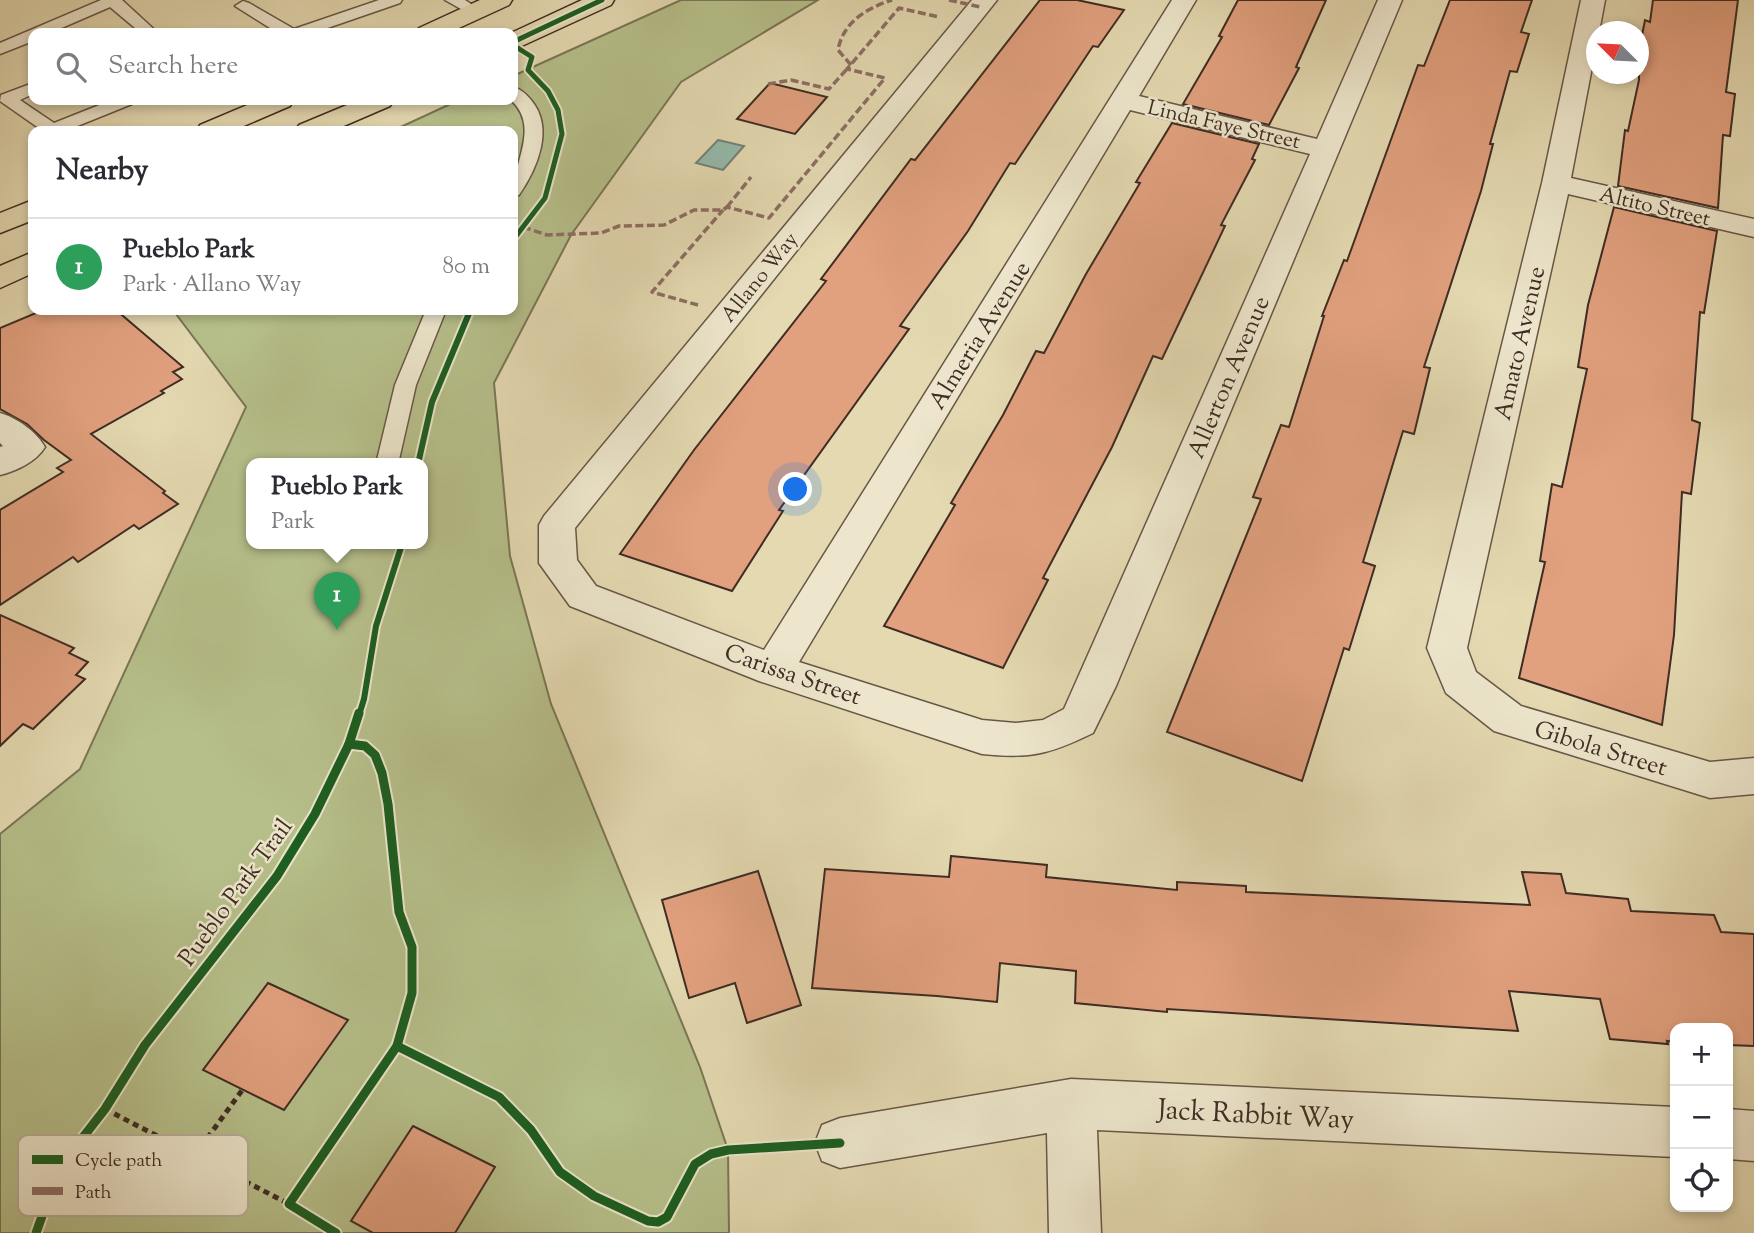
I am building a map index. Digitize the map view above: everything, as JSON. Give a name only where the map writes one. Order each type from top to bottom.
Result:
[{"type":"main road","points":[[435,28],[464,6],[500,0]]},
{"type":"main road","points":[[518,40],[602,0]]},
{"type":"main road","points":[[219,126],[259,105]]},
{"type":"main road","points":[[321,126],[369,105]]},
{"type":"main road","points":[[0,224],[28,211]]},
{"type":"main road","points":[[0,278],[28,264]]},
{"type":"street","name":"Allano Way","points":[[558,563],[557,525],[985,0]]},
{"type":"street","name":"Almeria Avenue","points":[[773,670],[1184,0]]},
{"type":"street","name":"Allerton Avenue","points":[[1048,736],[1079,722],[1097,686],[1390,0]]},
{"type":"street","name":"Amato Avenue","points":[[1460,682],[1447,648],[1556,183],[1593,0]]},
{"type":"street","name":"Linda Faye Street","points":[[1122,100],[1325,149]]},
{"type":"street","name":"Altito Street","points":[[1556,183],[1754,228]]},
{"type":"street","points":[[0,425],[28,447],[0,463]]},
{"type":"street","name":"Carissa Street","points":[[558,563],[583,596],[773,670],[982,737],[1016,740],[1048,736]]},
{"type":"street","name":"Gibola Street","points":[[1460,682],[1508,719],[1710,780],[1754,776]]},
{"type":"street","points":[[1071,1104],[1075,1233]]},
{"type":"street","name":"Jack Rabbit Way","points":[[840,1143],[1071,1104],[1670,1132]]},
{"type":"street","points":[[1733,1134],[1754,1136]]},
{"type":"lane","points":[[313,28],[394,0]]},
{"type":"lane","points":[[49,28],[113,1],[144,28]]},
{"type":"lane","points":[[244,2],[282,28]]},
{"type":"lane","points":[[0,49],[28,37]]},
{"type":"lane","points":[[28,90],[7,99],[47,126]]},
{"type":"lane","points":[[518,97],[528,108],[535,133],[524,174],[518,183]]},
{"type":"lane","points":[[63,126],[114,105]]},
{"type":"lane","points":[[388,458],[400,398],[433,315]]},
{"type":"path","points":[[210,1135],[243,1089]]},
{"type":"path","points":[[100,1116],[112,1098]]},
{"type":"path","points":[[106,1109],[156,1135]]},
{"type":"path","points":[[248,1183],[301,1211]]},
{"type":"path","points":[[289,1204],[297,1193]]},
{"type":"green space","points":[[681,0],[818,0],[681,82],[571,235],[494,383],[510,556],[551,704],[700,1067],[728,1150],[729,1233],[0,1233],[0,834],[80,769],[246,407],[177,315],[518,315],[518,126],[403,126],[448,105],[518,105],[518,74]]},
{"type":"shaded area","points":[[718,140],[744,146],[723,170],[696,163]]},
{"type":"building","points":[[1040,0],[1077,0],[1124,10],[1098,47],[1093,46],[1015,164],[1010,163],[968,231],[900,326],[909,329],[779,510],[783,511],[732,591],[620,554],[694,450],[826,281],[821,279],[911,159],[915,160]]},
{"type":"building","points":[[1238,0],[1326,0],[1296,67],[1299,68],[1269,125],[1183,104],[1222,37],[1219,36]]},
{"type":"building","points":[[1450,0],[1532,0],[1521,32],[1529,34],[1517,72],[1510,71],[1490,144],[1493,144],[1481,191],[1424,367],[1430,368],[1414,434],[1403,431],[1363,562],[1375,566],[1349,650],[1344,648],[1302,781],[1167,732],[1261,499],[1253,497],[1281,425],[1289,427],[1322,316],[1344,260],[1347,261],[1418,65],[1424,66]]},
{"type":"building","points":[[1653,0],[1738,0],[1726,92],[1735,94],[1730,136],[1723,135],[1718,208],[1618,186],[1625,130],[1628,131],[1638,84],[1649,84]]},
{"type":"building","points":[[770,83],[827,97],[795,134],[737,119]]},
{"type":"building","points":[[1172,123],[1259,144],[1252,159],[1255,160],[1221,225],[1225,226],[1162,359],[1153,356],[1112,447],[1043,578],[1048,580],[1003,668],[884,626],[955,505],[951,503],[1003,415],[1036,351],[1044,353],[1086,274],[1140,183],[1136,182]]},
{"type":"building","points":[[1614,207],[1717,231],[1704,313],[1700,312],[1692,420],[1700,423],[1691,494],[1682,492],[1674,635],[1662,725],[1519,678],[1545,562],[1540,561],[1552,484],[1562,487],[1587,369],[1578,367],[1588,305]]},
{"type":"building","points":[[31,315],[122,315],[183,367],[173,372],[182,379],[161,391],[164,393],[91,434],[178,504],[139,529],[134,525],[78,562],[73,557],[0,605],[0,510],[63,472],[57,468],[71,460],[27,424],[0,409],[0,328]]},
{"type":"building","points":[[0,615],[74,648],[69,653],[88,662],[76,675],[85,679],[33,729],[23,724],[0,746]]},
{"type":"building","points":[[951,856],[1047,865],[1046,877],[1177,890],[1177,882],[1246,886],[1246,892],[1530,905],[1522,872],[1561,874],[1566,893],[1628,899],[1631,911],[1714,915],[1721,932],[1754,934],[1754,1046],[1733,1045],[1733,1023],[1670,1023],[1668,1044],[1610,1039],[1600,999],[1509,991],[1518,1031],[1167,1009],[1167,1012],[1075,1003],[1076,971],[1000,963],[997,1002],[812,988],[825,869],[949,877]]},
{"type":"building","points":[[758,871],[801,1005],[747,1023],[735,983],[689,998],[662,900]]},
{"type":"building","points":[[268,983],[348,1020],[284,1110],[203,1070]]},
{"type":"building","points":[[413,1126],[495,1167],[455,1233],[373,1233],[351,1221]]},
{"type":"marked path","points":[[851,65],[838,50],[849,24],[865,12],[892,0]]},
{"type":"marked path","points":[[949,0],[980,7]]},
{"type":"marked path","points":[[523,227],[547,235],[601,233],[619,226],[664,225],[694,210],[723,210],[727,207],[769,218],[885,78],[847,69],[899,8],[939,17]]},
{"type":"marked path","points":[[768,84],[791,80],[829,89],[847,69]]},
{"type":"marked path","points":[[727,207],[751,177]]},
{"type":"marked path","points":[[698,305],[652,292],[723,210]]},
{"type":"cycle path","points":[[518,40],[602,0]]},
{"type":"cycle path","points":[[518,48],[532,57],[528,70],[548,91],[558,110],[562,134],[545,198],[518,233]]},
{"type":"cycle path","points":[[419,458],[432,402],[468,315]]},
{"type":"cycle path","name":"Pueblo Park Trail","points":[[85,1135],[105,1109],[145,1045],[277,876],[315,814],[349,744],[364,699],[376,626],[400,549]]},
{"type":"cycle path","points":[[336,1233],[289,1204],[397,1046],[412,993],[412,947],[399,912],[388,804],[382,773],[375,755],[365,746],[349,744]]},
{"type":"cycle path","points":[[397,1046],[499,1097],[531,1130],[560,1172],[594,1196],[648,1221],[658,1222],[667,1217],[695,1164],[711,1154],[728,1150],[840,1143]]},
{"type":"cycle path","name":"Pueblo Park Trail","points":[[36,1233],[42,1216]]},
{"type":"place","name":"Pueblo Park","points":[[337,630]]}]
